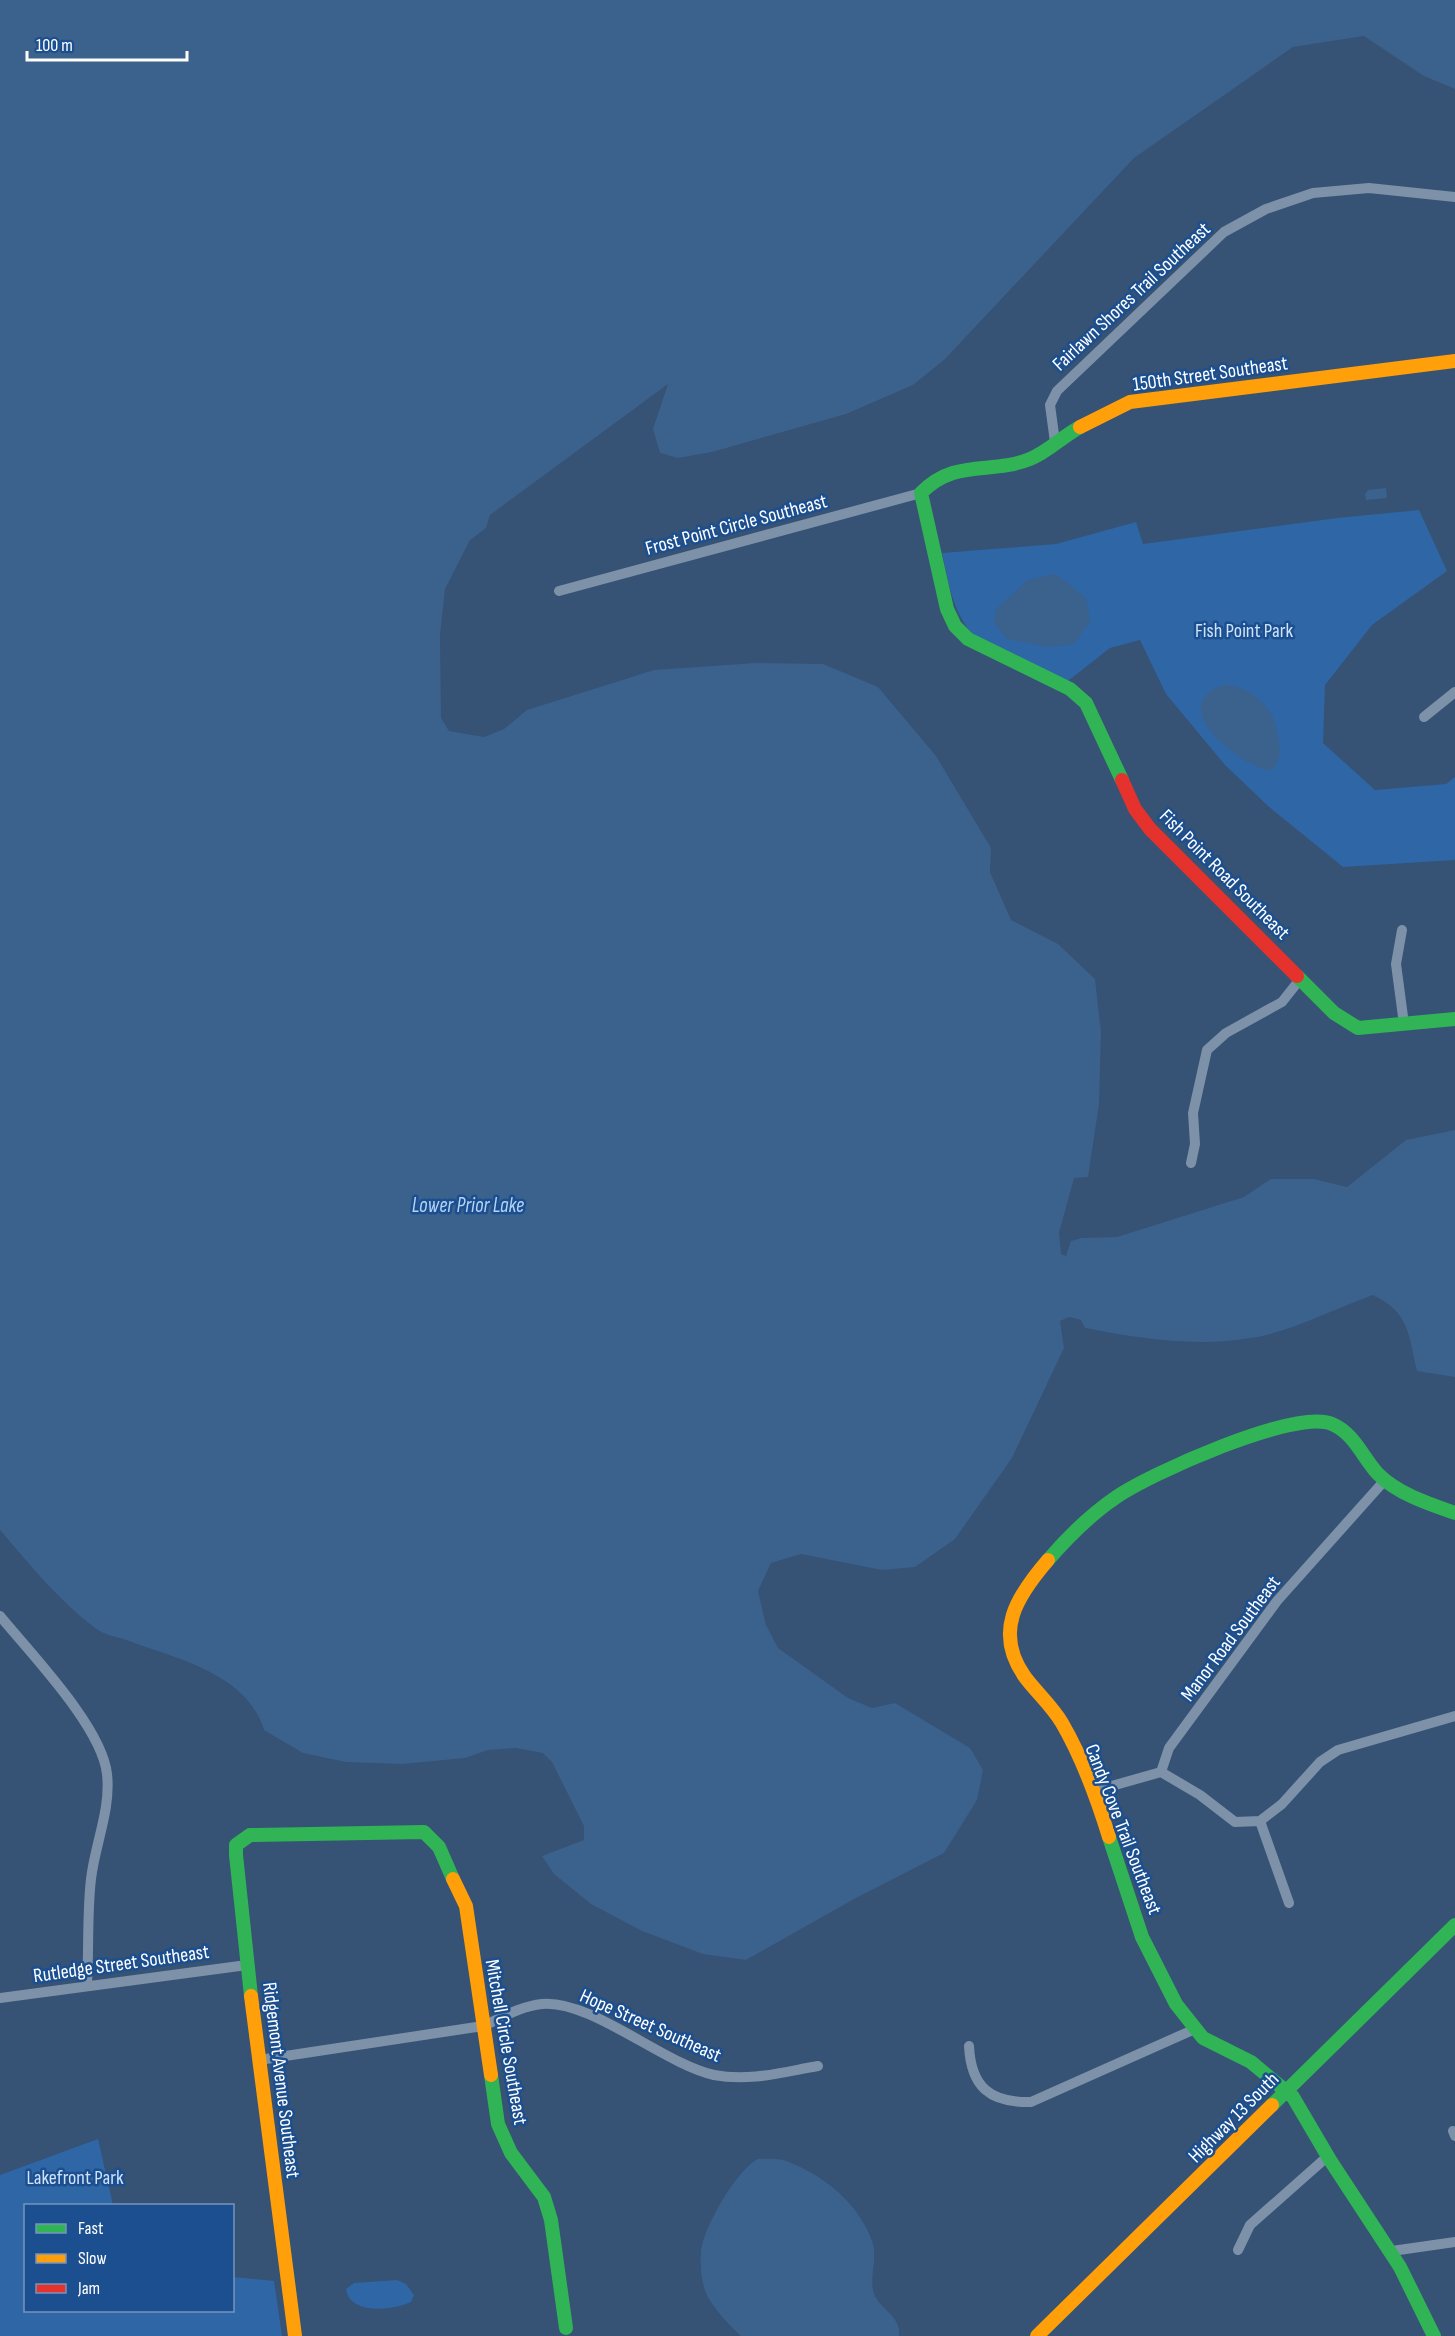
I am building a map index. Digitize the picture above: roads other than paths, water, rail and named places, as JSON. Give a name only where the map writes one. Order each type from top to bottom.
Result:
[{"type":"street","name":"Fairlawn Shores Trail Southeast","points":[[1055,442],[1050,405],[1057,391],[1224,232],[1266,209],[1313,193],[1369,188],[1455,197]]},
{"type":"street","name":"150th Street Southeast","points":[[921,493],[930,481],[944,473],[1026,460],[1040,455],[1055,442],[1099,414],[1130,402],[1455,361]]},
{"type":"street","name":"Frost Point Circle Southeast","points":[[560,591],[921,493]]},
{"type":"street","name":"Fish Point Road Southeast","points":[[921,493],[947,609],[955,626],[968,639],[1070,689],[1086,703],[1135,808],[1150,829],[1233,914],[1301,978],[1334,1013],[1358,1028],[1455,1019]]},
{"type":"street","points":[[1424,717],[1455,692]]},
{"type":"street","points":[[1402,930],[1397,947],[1396,964],[1404,1024]]},
{"type":"street","points":[[1191,1163],[1195,1144],[1193,1113],[1207,1050],[1226,1034],[1282,1002],[1301,978]]},
{"type":"street","name":"Candy Cove Trail Southeast","points":[[1434,2336],[1424,2310],[1392,2251],[1328,2156],[1306,2112],[1287,2091],[1254,2063],[1208,2041],[1195,2029],[1155,1970],[1094,1791],[1062,1723],[1022,1673],[1011,1651],[1008,1630],[1018,1600],[1068,1539],[1098,1510],[1161,1471],[1267,1433],[1306,1422],[1327,1421],[1348,1436],[1385,1480],[1432,1505],[1455,1513]]},
{"type":"street","name":"Manor Road Southeast","points":[[1161,1772],[1169,1748],[1278,1601],[1385,1480]]},
{"type":"street","points":[[0,1616],[79,1713],[95,1742],[107,1773],[107,1799],[91,1879],[87,1984]]},
{"type":"street","points":[[1094,1791],[1161,1772],[1200,1795],[1235,1822],[1260,1821],[1282,1804],[1320,1762],[1338,1750],[1455,1716]]},
{"type":"street","points":[[1260,1821],[1289,1903]]},
{"type":"street","name":"Ridgemont Avenue Southeast","points":[[295,2336],[247,1965],[236,1845],[250,1835],[424,1832]]},
{"type":"street","name":"Mitchell Circle Southeast","points":[[424,1832],[439,1847],[466,1906],[498,2124],[511,2152],[544,2197],[551,2220],[566,2328]]},
{"type":"street","name":"Highway 13 South","points":[[1037,2336],[1455,1925]]},
{"type":"street","name":"Rutledge Street Southeast","points":[[0,1998],[87,1984],[247,1965]]},
{"type":"street","name":"Hope Street Southeast","points":[[259,2060],[483,2026],[516,2011],[543,2004],[571,2007],[711,2074],[740,2079],[818,2066]]},
{"type":"street","points":[[969,2046],[970,2064],[974,2077],[989,2093],[1009,2102],[1031,2102],[1195,2029]]},
{"type":"street","points":[[1238,2250],[1250,2225],[1328,2156]]},
{"type":"street","points":[[1392,2251],[1455,2242]]},
{"type":"water","name":"Lower Prior Lake","points":[[0,0],[1455,0],[1455,89],[1424,76],[1364,36],[1293,47],[1134,158],[945,359],[913,385],[846,414],[712,452],[678,458],[660,453],[653,429],[668,384],[490,515],[486,528],[470,540],[445,589],[440,635],[441,718],[449,731],[484,737],[504,729],[527,710],[654,670],[755,663],[823,664],[878,687],[936,756],[991,848],[990,872],[1011,920],[1058,944],[1095,979],[1101,1032],[1099,1104],[1088,1177],[1074,1178],[1059,1233],[1061,1254],[1066,1256],[1071,1241],[1081,1238],[1117,1237],[1244,1197],[1271,1179],[1314,1179],[1347,1187],[1406,1140],[1455,1130],[1455,1377],[1417,1371],[1409,1335],[1401,1317],[1394,1309],[1373,1295],[1280,1331],[1230,1341],[1189,1342],[1127,1335],[1085,1328],[1081,1320],[1069,1317],[1060,1321],[1064,1348],[1012,1458],[955,1539],[915,1567],[882,1570],[801,1554],[771,1563],[758,1591],[766,1625],[778,1648],[848,1698],[872,1708],[895,1703],[970,1748],[983,1770],[977,1800],[944,1853],[856,1898],[746,1960],[703,1954],[642,1931],[591,1904],[554,1874],[542,1856],[584,1840],[584,1826],[552,1762],[543,1753],[516,1748],[488,1750],[465,1758],[402,1764],[346,1762],[303,1753],[264,1730],[255,1711],[243,1695],[227,1682],[189,1662],[95,1628],[57,1594],[0,1530]]},
{"type":"water","points":[[1386,488],[1387,498],[1366,500],[1365,494],[1368,490]]},
{"type":"water","points":[[1056,574],[1086,598],[1090,621],[1074,644],[1048,647],[1007,639],[994,622],[996,609],[1028,580]]},
{"type":"water","points":[[1222,685],[1243,689],[1250,693],[1262,702],[1271,714],[1278,735],[1279,752],[1275,766],[1270,770],[1262,769],[1233,752],[1206,725],[1201,710],[1205,696]]},
{"type":"water","points":[[758,2159],[780,2159],[814,2174],[839,2193],[860,2216],[873,2244],[872,2284],[875,2297],[897,2323],[899,2336],[741,2336],[717,2310],[703,2284],[701,2252],[703,2242],[714,2215],[731,2186]]},
{"type":"park label","name":"Fish Point Park","points":[[1244,630]]},
{"type":"park label","name":"Lakefront Park","points":[[75,2177]]}]
